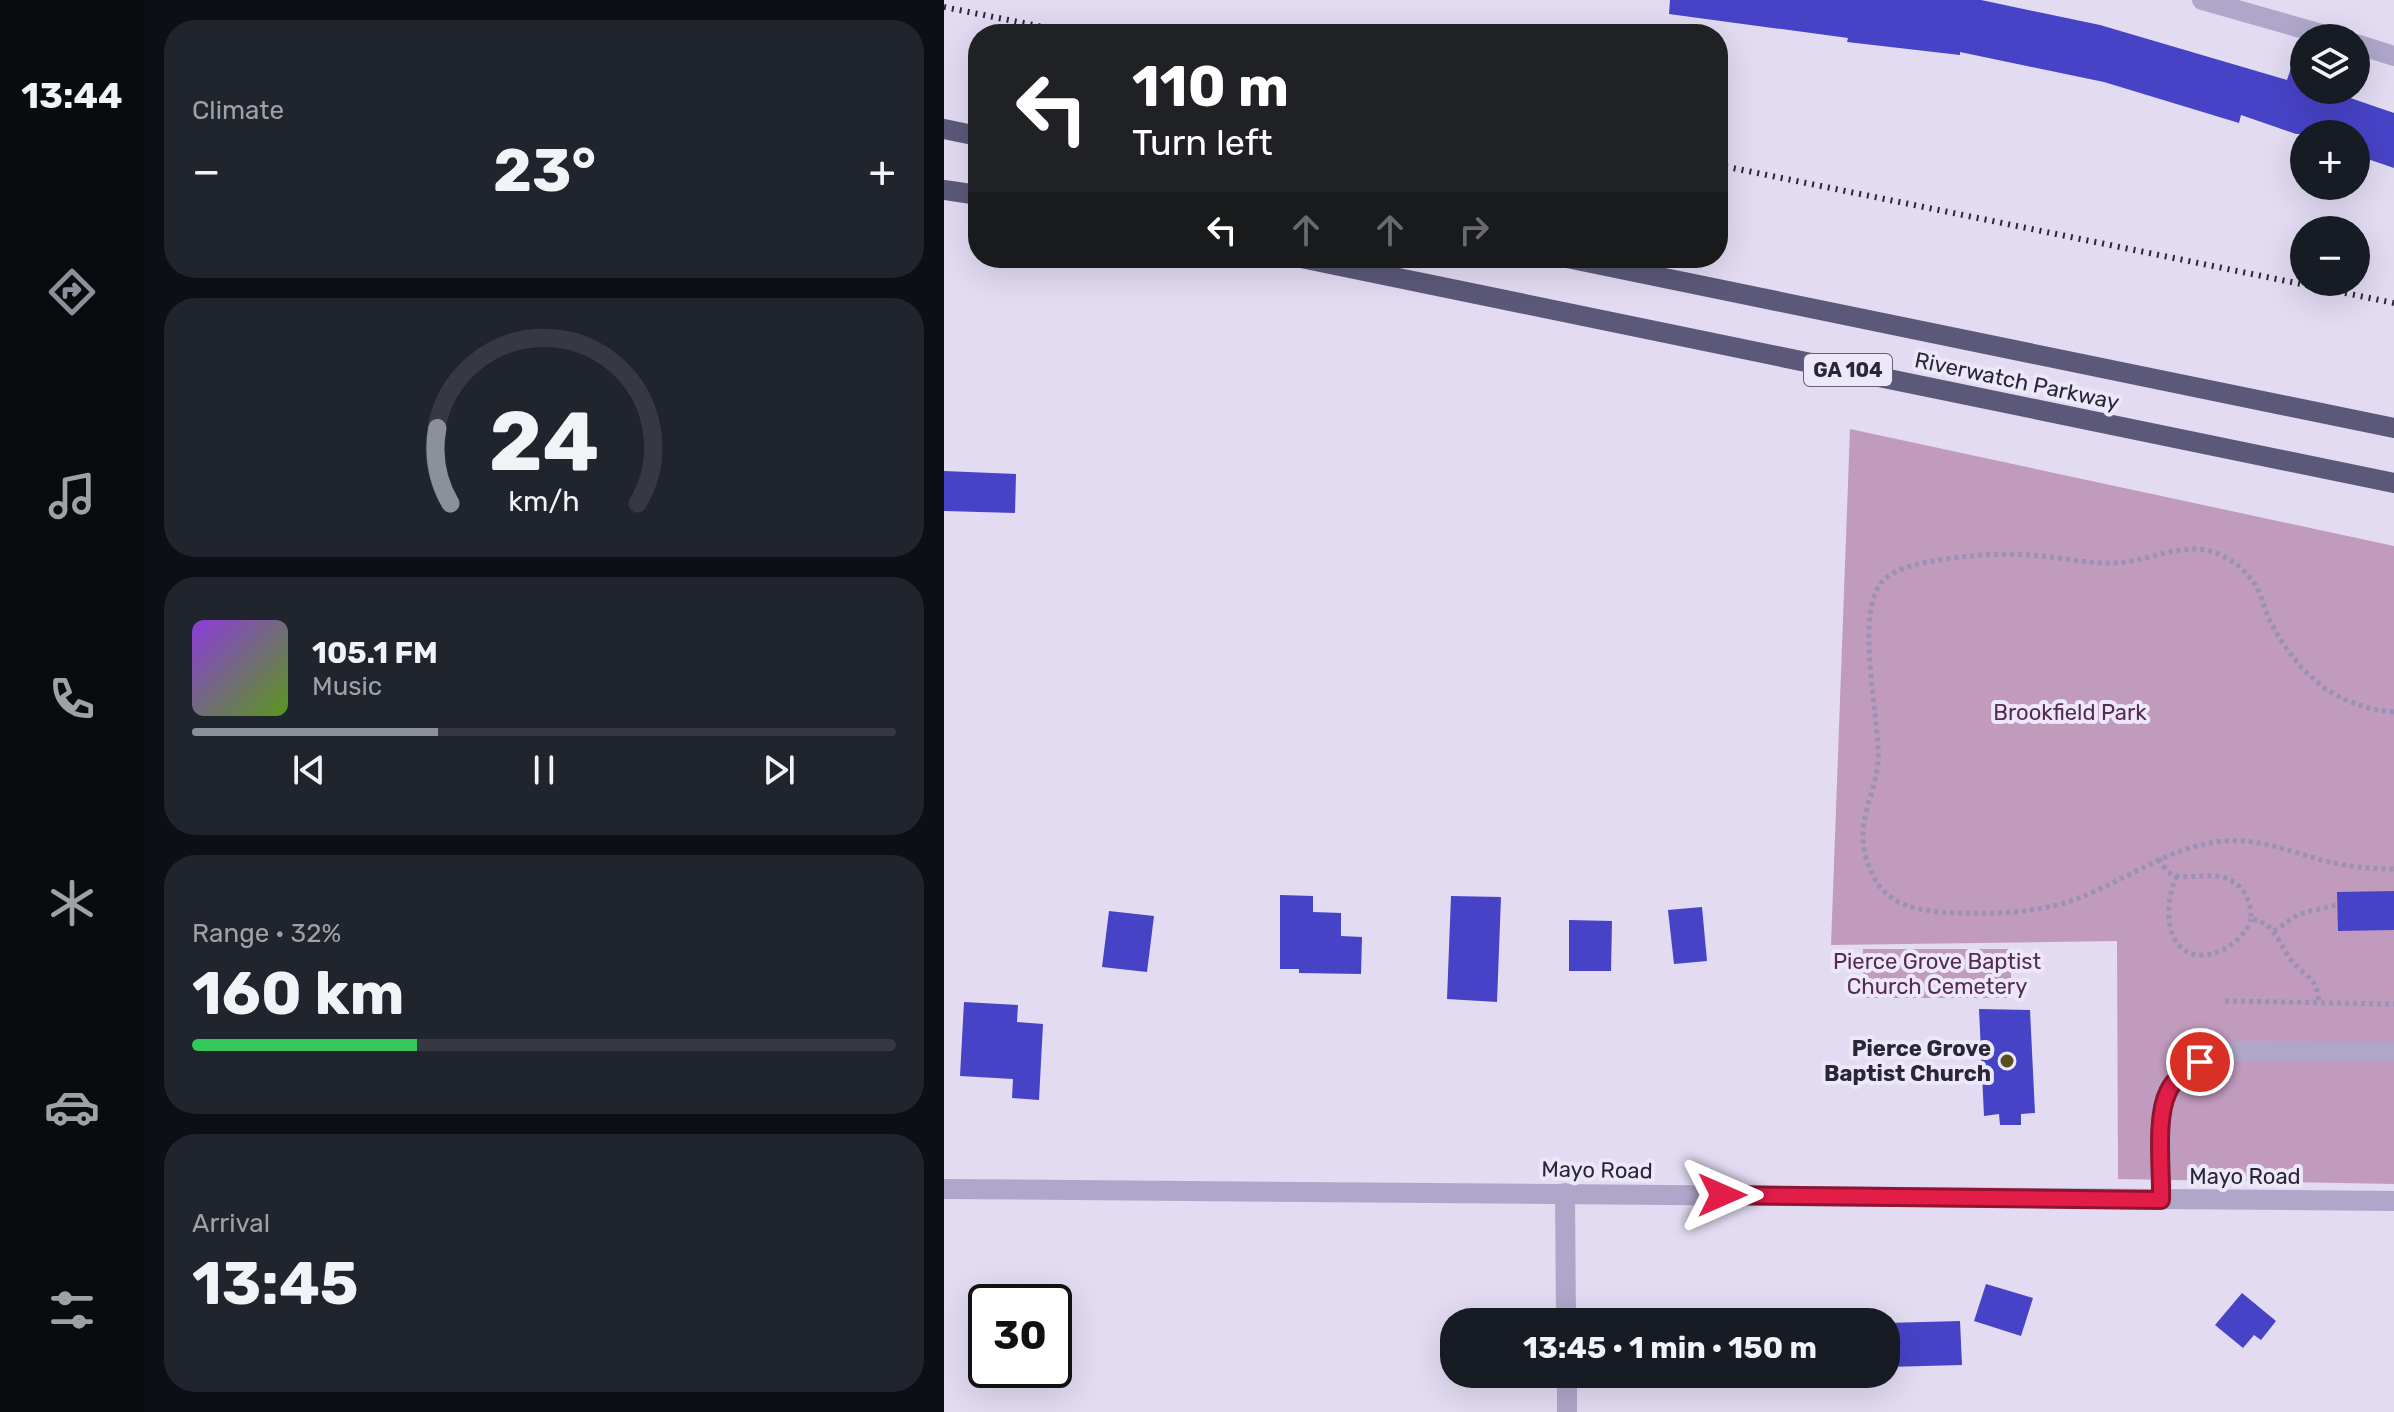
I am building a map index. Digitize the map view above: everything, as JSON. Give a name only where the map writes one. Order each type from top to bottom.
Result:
[{"type":"main road","points":[[944,129],[968,134]]},
{"type":"main road","points":[[944,190],[968,194]]},
{"type":"main road","name":"Riverwatch Parkway","points":[[1350,268],[2394,483]]},
{"type":"main road","name":"Riverwatch Parkway","points":[[1616,268],[2394,428]]},
{"type":"street","points":[[2202,0],[2290,25]]},
{"type":"street","points":[[2370,48],[2394,56]]},
{"type":"street","points":[[2161,1200],[2162,1108],[2168,1090],[2179,1077],[2200,1062],[2229,1051],[2394,1052]]},
{"type":"street","name":"Mayo Road","points":[[944,1189],[2394,1201]]},
{"type":"street","points":[[1565,1193],[1566,1308]]},
{"type":"street","points":[[1567,1388],[1567,1412]]},
{"type":"path","points":[[2394,712],[2352,704],[2310,676],[2282,643],[2254,582],[2228,559],[2205,550],[2181,551],[2114,563],[2025,554],[1972,554],[1921,563],[1888,576],[1880,583],[1869,613],[1871,698],[1878,752],[1877,770],[1863,820],[1865,853],[1874,879],[1883,892],[1904,904],[1939,913],[2004,915],[2062,904],[2159,859],[2212,843],[2243,840],[2365,869],[2394,869]]},
{"type":"path","points":[[2159,859],[2167,870],[2177,876],[2215,875],[2233,881],[2248,898],[2251,919],[2242,935],[2231,945],[2198,955],[2181,947],[2170,926],[2169,906],[2177,876]]},
{"type":"path","points":[[2274,931],[2299,914],[2336,905]]},
{"type":"path","points":[[2251,919],[2262,921],[2274,931],[2296,965],[2312,978],[2319,1003]]},
{"type":"path","points":[[2225,1001],[2394,1004]]},
{"type":"green space","name":"Brookfield Park","points":[[1850,429],[2394,546],[2394,1184],[2118,1179],[2117,941],[1831,945]]},
{"type":"green space","name":"Pierce Grove Baptist Church Cemetery","points":[[1863,949],[2011,949],[2011,998],[1864,998]]},
{"type":"building","points":[[1670,0],[1981,0],[2100,25],[2287,80],[2290,71],[2290,104],[2368,104],[2394,113],[2394,168],[2370,160],[2370,120],[2290,120],[2290,132],[2241,115],[2239,123],[2104,82],[1960,52],[1960,55],[1847,42],[1848,38],[1669,14]]},
{"type":"building","points":[[944,471],[1016,474],[1015,513],[944,511]]},
{"type":"building","points":[[2394,891],[2394,930],[2338,931],[2337,892]]},
{"type":"building","points":[[1280,895],[1313,896],[1313,912],[1341,913],[1341,936],[1362,937],[1361,974],[1299,973],[1299,969],[1280,969]]},
{"type":"building","points":[[1451,896],[1501,897],[1497,1002],[1447,999]]},
{"type":"building","points":[[1702,907],[1707,961],[1674,964],[1668,910]]},
{"type":"building","points":[[1109,911],[1154,916],[1147,972],[1102,967]]},
{"type":"building","points":[[1569,920],[1612,921],[1611,971],[1569,971]]},
{"type":"building","points":[[964,1002],[1018,1005],[1017,1022],[1043,1024],[1039,1100],[1012,1098],[1013,1079],[960,1076]]},
{"type":"building","name":"Pierce Grove Baptist Church","points":[[1979,1009],[2030,1010],[2035,1113],[2021,1114],[2021,1125],[2000,1125],[1999,1114],[1984,1116]]},
{"type":"building","points":[[1986,1284],[2033,1298],[2021,1336],[1974,1321]]},
{"type":"building","points":[[2242,1293],[2276,1321],[2261,1340],[2254,1335],[2243,1348],[2215,1325]]},
{"type":"building","points":[[1960,1321],[1962,1365],[1900,1367],[1900,1323]]},
{"type":"railway","points":[[944,7],[1028,24]]},
{"type":"railway","points":[[1728,167],[2394,303]]},
{"type":"place","name":"Pierce Grove Baptist Church","points":[[2007,1061]]},
{"type":"route","points":[[1722,1195],[2161,1200],[2162,1108],[2168,1090],[2179,1077],[2200,1062]]}]
